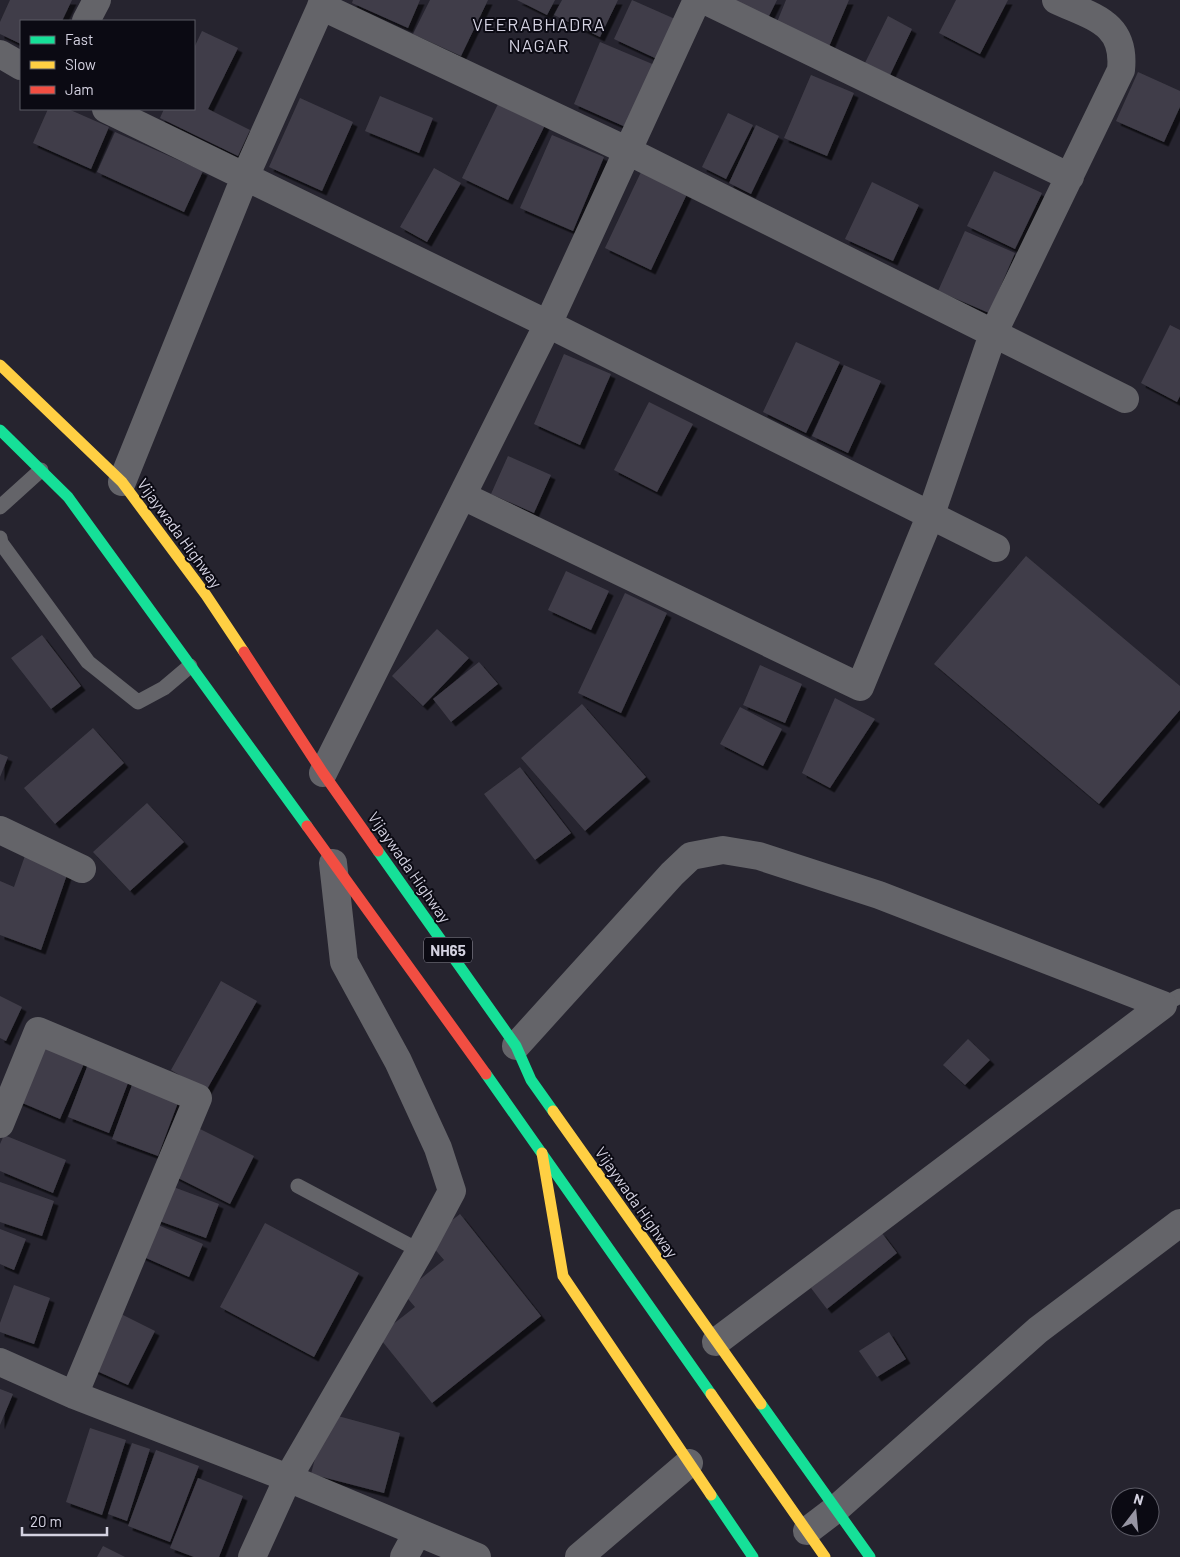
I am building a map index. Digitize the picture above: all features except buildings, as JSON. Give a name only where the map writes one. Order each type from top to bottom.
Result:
[{"type":"main road","name":"Vijaywada Highway","points":[[0,365],[122,482],[206,595],[323,773],[516,1046],[528,1083],[870,1557]]},
{"type":"main road","name":"NH65","points":[[0,430],[68,497],[333,863],[510,1100],[542,1153],[825,1557]]},
{"type":"main road","points":[[542,1153],[563,1276],[753,1557]]},
{"type":"street","points":[[87,20],[97,0]]},
{"type":"street","points":[[323,773],[548,324],[697,0]]},
{"type":"street","points":[[704,0],[1070,177]]},
{"type":"street","points":[[463,496],[860,687],[932,514],[993,334],[1121,70],[1123,54],[1117,35],[1106,24],[1056,0]]},
{"type":"street","points":[[122,482],[245,177],[322,3],[628,151],[1125,399]]},
{"type":"street","points":[[0,54],[20,65]]},
{"type":"street","points":[[108,110],[548,324],[932,514],[996,548]]},
{"type":"street","points":[[0,830],[82,869]]},
{"type":"street","points":[[516,1046],[672,874],[692,856],[723,850],[759,856],[879,895],[1172,1000]]},
{"type":"street","points":[[252,1557],[288,1478],[420,1251],[452,1191],[438,1148],[398,1061],[344,962],[333,863]]},
{"type":"street","points":[[716,1342],[1172,1000]]},
{"type":"street","points":[[0,1124],[38,1031],[198,1098],[74,1395]]},
{"type":"street","points":[[807,1531],[836,1509],[1038,1330],[1180,1223]]},
{"type":"street","points":[[0,1362],[74,1395],[288,1478],[478,1557]]},
{"type":"street","points":[[579,1557],[689,1463]]},
{"type":"street","points":[[404,1557],[417,1533]]},
{"type":"lane","points":[[0,507],[41,470]]},
{"type":"lane","points":[[0,538],[1,543],[88,662],[138,702],[164,688],[190,666]]},
{"type":"lane","points":[[298,1186],[420,1251]]},
{"type":"traffic: fast","points":[[0,430],[68,497],[307,826]]},
{"type":"traffic: fast","points":[[378,851],[516,1046],[531,1080],[553,1111]]},
{"type":"traffic: fast","points":[[486,1074],[711,1394]]},
{"type":"traffic: fast","points":[[761,1404],[870,1557]]},
{"type":"traffic: fast","points":[[711,1495],[753,1557]]},
{"type":"traffic: slow","points":[[0,365],[122,482],[206,595],[244,652]]},
{"type":"traffic: slow","points":[[553,1111],[761,1404]]},
{"type":"traffic: slow","points":[[542,1153],[563,1276],[711,1495]]},
{"type":"traffic: slow","points":[[711,1394],[825,1557]]},
{"type":"traffic: jam","points":[[244,652],[323,773],[378,851]]},
{"type":"traffic: jam","points":[[307,826],[486,1074]]},
{"type":"district","name":"VEERABHADRA NAGAR","points":[[539,34]]}]
